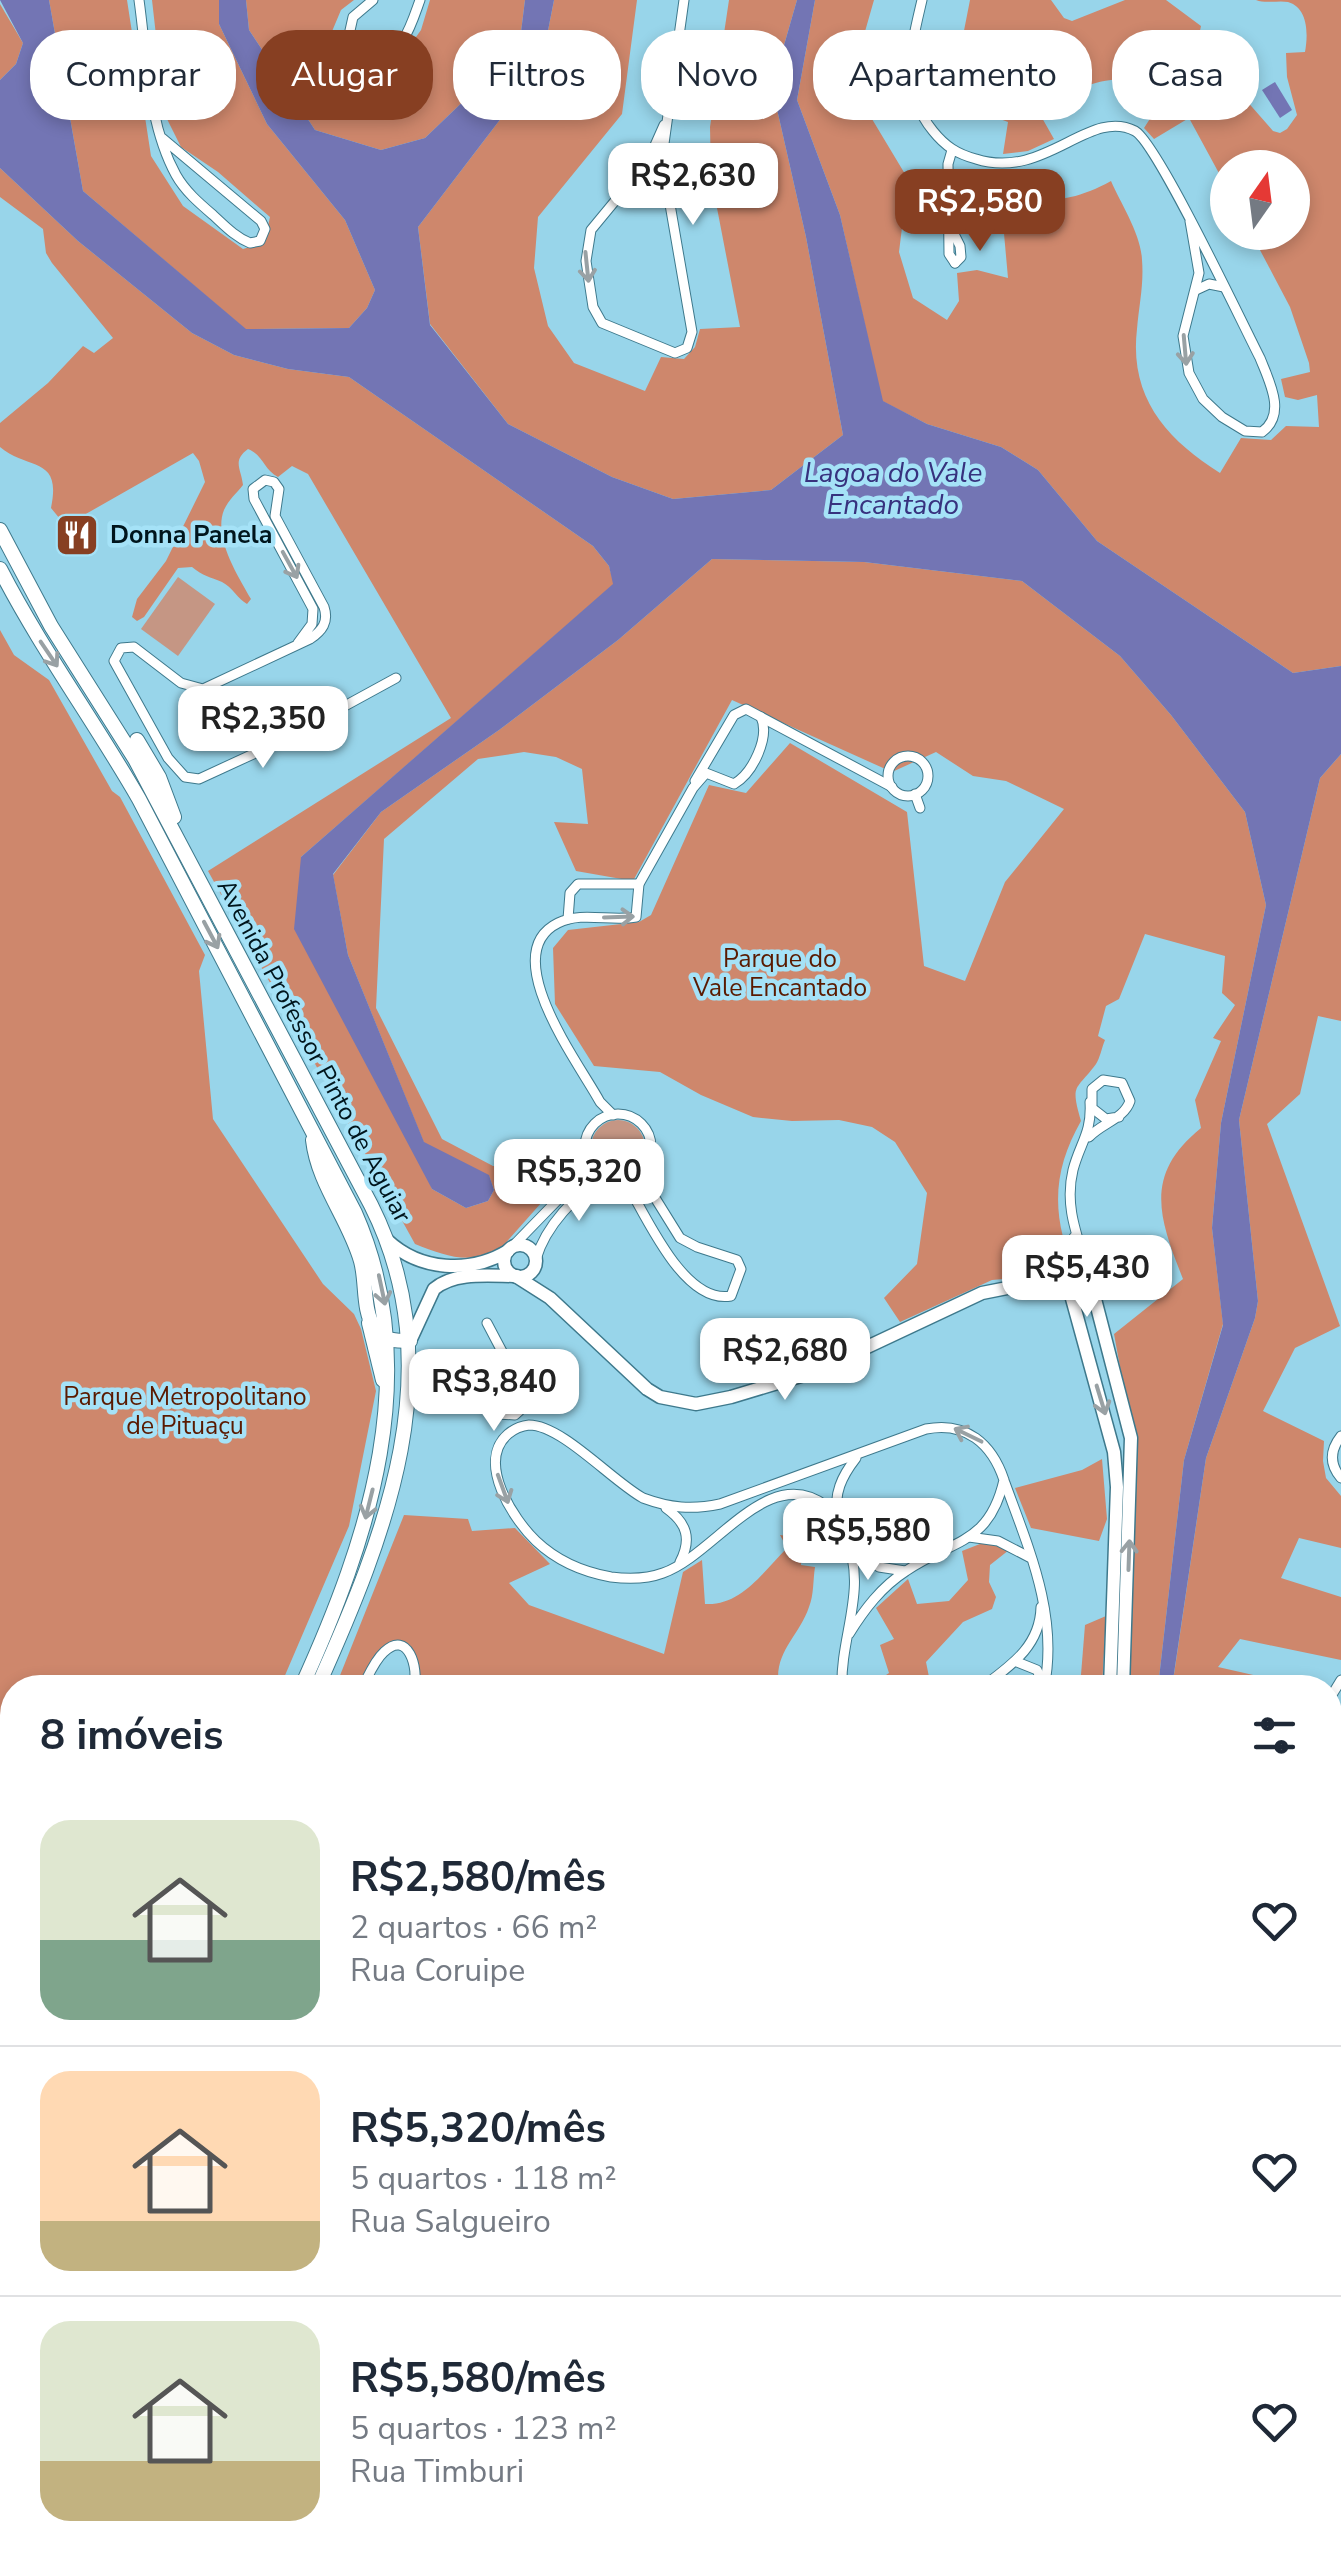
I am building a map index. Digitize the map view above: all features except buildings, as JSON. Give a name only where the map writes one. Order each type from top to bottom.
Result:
[{"type":"main road","name":"Avenida Professor Pinto de Aguiar","points":[[0,530],[51,626],[131,749],[355,1213],[382,1291],[387,1338],[380,1451],[363,1527],[342,1592],[307,1675]]},
{"type":"main road","name":"Avenida Professor Pinto de Aguiar","points":[[0,570],[38,636],[159,778],[192,864],[388,1240],[403,1292],[410,1341],[406,1418],[383,1521],[351,1612],[323,1675]]},
{"type":"main road","points":[[312,1129],[317,1164],[362,1264],[386,1394]]},
{"type":"main road","points":[[388,1240],[430,1264],[469,1266],[526,1246],[536,1260],[550,1298]]},
{"type":"main road","points":[[509,1250],[504,1264],[509,1272],[550,1298],[648,1390],[660,1397],[696,1404],[814,1372],[982,1293],[1088,1272],[1127,1410],[1132,1451],[1123,1675]]},
{"type":"main road","points":[[434,1289],[448,1280],[530,1273],[536,1260]]},
{"type":"main road","points":[[368,1312],[377,1332],[387,1338],[410,1341],[434,1289],[436,1281],[430,1264]]},
{"type":"main road","points":[[1055,1279],[1069,1290],[1108,1422],[1116,1469],[1110,1675]]},
{"type":"main road","points":[[1080,1328],[1094,1330],[1102,1322]]},
{"type":"main road","points":[[1085,1350],[1094,1340],[1108,1343]]},
{"type":"street","points":[[139,0],[156,120],[162,138],[176,176],[198,202],[244,241],[260,240],[265,229],[260,221],[162,138]]},
{"type":"street","points":[[374,0],[354,17],[349,35],[357,51],[373,60],[391,55],[399,47],[420,0]]},
{"type":"street","points":[[664,125],[644,166],[591,230],[585,251],[593,307],[608,327],[675,353],[687,348],[692,332],[663,170],[664,125],[684,0]]},
{"type":"street","points":[[922,0],[910,51],[910,82],[920,113],[952,150],[984,162],[1014,164],[1040,158],[1101,127],[1124,127],[1143,136],[1190,220],[1260,358],[1275,403],[1274,420],[1262,432],[1245,431],[1222,418],[1195,387],[1185,361],[1183,336],[1196,290],[1198,261],[1190,220]]},
{"type":"street","points":[[950,226],[948,164],[952,150]]},
{"type":"street","points":[[644,166],[663,170]]},
{"type":"street","points":[[1196,290],[1209,284],[1224,288]]},
{"type":"street","points":[[298,643],[312,624],[313,609],[254,499],[253,489],[265,480],[274,482],[279,489],[275,516],[327,614],[321,630],[298,643],[203,688],[181,683],[142,650],[128,646],[115,655],[115,667],[160,746],[185,776],[206,777],[396,678]]},
{"type":"street","points":[[693,788],[695,778],[737,711],[746,709],[905,795],[915,794],[926,784],[924,764],[906,756],[890,768],[888,778],[892,787]]},
{"type":"street","points":[[762,716],[766,728],[762,743]]},
{"type":"street","points":[[131,749],[151,730]]},
{"type":"street","points":[[600,1102],[586,1144],[590,1163],[604,1176],[624,1179],[640,1172],[651,1152],[648,1134],[636,1120],[612,1115],[600,1102],[545,1007],[538,985],[540,944],[550,928],[568,919],[636,917],[639,884],[693,788],[706,774],[728,783],[739,782],[773,732],[790,732]]},
{"type":"street","points":[[131,749],[160,746]]},
{"type":"street","points":[[714,748],[711,763],[718,777]]},
{"type":"street","points":[[926,784],[938,792]]},
{"type":"street","points":[[915,794],[920,808]]},
{"type":"street","points":[[568,919],[570,893],[578,884],[639,884]]},
{"type":"street","points":[[1087,1138],[1118,1117],[1130,1101],[1122,1083],[1103,1080],[1092,1088],[1087,1138],[1077,1158],[1070,1188],[1074,1235],[1088,1272]]},
{"type":"street","points":[[1090,1102],[1100,1116],[1118,1117]]},
{"type":"street","points":[[593,1126],[612,1115]]},
{"type":"street","points":[[509,1250],[590,1163]]},
{"type":"street","points":[[624,1179],[688,1282],[719,1298],[730,1296],[741,1269],[737,1260],[680,1238],[640,1172]]},
{"type":"street","points":[[536,1260],[550,1228],[604,1176]]},
{"type":"street","points":[[1055,1279],[1066,1266],[1074,1235]]},
{"type":"street","points":[[449,1368],[498,1414],[515,1415],[526,1406],[526,1397],[487,1323]]},
{"type":"street","points":[[515,1415],[520,1427]]},
{"type":"street","points":[[678,1566],[687,1548],[686,1530],[682,1521],[660,1504],[628,1489],[551,1431],[520,1427],[502,1440],[496,1468],[514,1514],[537,1542],[568,1562],[608,1576],[647,1577],[678,1566],[761,1503],[785,1493],[811,1498],[830,1510],[851,1548],[856,1595],[844,1675]]},
{"type":"street","points":[[660,1504],[692,1509],[720,1504],[926,1429],[964,1430],[993,1453],[1031,1559],[1050,1638],[1045,1675]]},
{"type":"street","points":[[1341,1436],[1332,1454],[1332,1463],[1341,1478]]},
{"type":"street","points":[[838,1520],[840,1482],[857,1456]]},
{"type":"street","points":[[849,1634],[870,1602],[905,1571],[970,1538],[993,1514],[1004,1480]]},
{"type":"street","points":[[970,1538],[998,1541],[1031,1559]]},
{"type":"street","points":[[851,1548],[879,1567],[905,1571]]},
{"type":"street","points":[[1000,1675],[1017,1662],[1040,1623],[1041,1594]]},
{"type":"street","points":[[370,1675],[387,1649],[400,1647],[412,1654],[415,1675]]},
{"type":"street","points":[[1017,1662],[1037,1670],[1039,1675]]},
{"type":"shaded area","points":[[178,577],[215,604],[178,656],[141,629]]},
{"type":"shaded area","points":[[618,1120],[637,1128],[645,1147],[637,1166],[618,1174],[599,1166],[591,1147],[599,1128]]},
{"type":"green space","points":[[49,0],[127,0],[132,30],[54,30]]},
{"type":"green space","points":[[152,0],[219,0],[222,30],[155,30]]},
{"type":"green space","points":[[246,0],[354,0],[341,10],[333,30],[256,30],[256,41],[249,30]]},
{"type":"green space","points":[[430,0],[525,0],[521,30],[453,30],[453,111],[425,138],[381,150],[315,130],[308,120],[433,120],[433,30],[421,30]]},
{"type":"green space","points":[[554,0],[637,0],[621,115],[621,30],[548,30]]},
{"type":"green space","points":[[729,0],[797,0],[788,30],[725,30]]},
{"type":"green space","points":[[815,0],[874,0],[865,30],[813,30],[813,120],[873,120],[908,179],[899,252],[913,298],[947,320],[959,301],[957,273],[977,270],[1008,278],[1001,200],[1058,200],[1111,181],[1141,250],[1136,353],[1146,395],[1155,414],[1183,446],[1220,473],[1241,438],[1271,440],[1286,426],[1319,427],[1317,395],[1298,400],[1285,397],[1281,379],[1310,372],[1309,363],[1290,307],[1260,250],[1310,250],[1310,150],[1210,150],[1210,157],[1190,120],[1259,120],[1259,115],[1273,131],[1287,129],[1297,115],[1287,77],[1286,53],[1305,52],[1306,23],[1295,5],[1256,0],[1341,0],[1341,666],[1293,673],[1097,541],[1038,470],[1001,447],[927,424],[882,401],[840,215],[797,100]]},
{"type":"green space","points":[[970,0],[1051,0],[1064,18],[1072,21],[1125,0],[1166,0],[1201,26],[1200,30],[1112,30],[1112,80],[1092,84],[1092,30],[964,30]]},
{"type":"green space","points":[[0,4],[23,43],[16,64],[0,80]]},
{"type":"green space","points":[[236,59],[256,101],[256,120],[265,120],[345,220],[375,290],[367,308],[349,328],[245,329],[83,191],[70,120],[145,120],[151,156],[183,206],[243,249],[264,243],[270,217],[218,172],[181,147],[168,120],[236,120]]},
{"type":"green space","points":[[500,120],[617,120],[538,217],[534,268],[548,326],[574,363],[645,391],[661,357],[684,359],[695,347],[700,329],[740,327],[711,177],[711,120],[779,120],[843,435],[771,490],[673,499],[612,477],[508,424],[430,324],[418,227]]},
{"type":"green space","points":[[1003,120],[1043,120],[1054,139],[1028,151],[1003,154],[1008,122]]},
{"type":"green space","points":[[1149,120],[1186,120],[1154,139],[1144,128]]},
{"type":"green space","name":"Parque do Vale Encantado","points":[[0,168],[78,241],[192,333],[234,355],[288,369],[349,377],[593,546],[609,566],[614,584],[301,857],[432,1189],[466,1208],[488,1201],[494,1190],[489,1176],[424,1143],[348,955],[333,875],[381,812],[618,640],[712,559],[864,562],[1022,581],[1120,656],[1171,715],[1245,812],[1266,905],[1221,1123],[1212,1228],[1223,1324],[1184,1460],[1159,1675],[1128,1675],[1135,1449],[1114,1334],[1183,1279],[1163,1217],[1163,1180],[1183,1145],[1201,1128],[1195,1100],[1221,1041],[1213,1038],[1235,1005],[1222,993],[1225,956],[1145,934],[1119,999],[1106,1006],[1098,1036],[1105,1040],[1099,1059],[1077,1088],[1081,1121],[1063,1163],[1058,1191],[1063,1237],[1028,1277],[992,1280],[900,1322],[884,1298],[917,1264],[927,1193],[895,1142],[872,1127],[839,1120],[753,1117],[660,1072],[594,1066],[555,1004],[553,948],[568,930],[639,922],[651,915],[709,785],[746,793],[790,743],[907,812],[924,966],[965,981],[1005,882],[1064,809],[1006,781],[973,776],[936,752],[892,772],[732,700],[633,881],[576,871],[554,822],[588,824],[582,769],[556,757],[524,752],[478,759],[384,839],[376,1008],[442,1139],[493,1166],[574,1166],[503,1246],[492,1252],[459,1257],[415,1244],[208,871],[451,718],[308,474],[292,466],[278,477],[248,449],[239,461],[243,485],[226,506],[221,521],[228,556],[251,599],[247,604],[226,584],[192,567],[178,568],[144,617],[137,621],[132,617],[137,599],[166,561],[205,482],[199,461],[193,453],[77,519],[60,519],[51,508],[52,479],[47,472],[0,447],[0,423],[48,383],[83,346],[94,353],[113,338],[52,263],[46,253],[43,229],[0,197]]},
{"type":"green space","name":"Parque Metropolitano de Pituaçu","points":[[0,630],[14,655],[49,680],[112,791],[120,797],[205,955],[199,971],[213,1119],[323,1284],[354,1314],[376,1391],[349,1526],[285,1675],[0,1675]]},
{"type":"green space","points":[[1341,754],[1341,1021],[1318,1016],[1300,1094],[1267,1124],[1340,1326],[1295,1348],[1263,1411],[1324,1441],[1326,1478],[1341,1496],[1341,1548],[1299,1538],[1281,1578],[1341,1597],[1341,1660],[1240,1639],[1218,1667],[1253,1675],[1174,1675],[1206,1458],[1258,1301],[1239,1120],[1320,778]]},
{"type":"green space","points":[[1102,1459],[1107,1519],[1099,1541],[1031,1528],[1015,1488],[1082,1470]]},
{"type":"green space","points":[[404,1515],[468,1519],[472,1531],[515,1528],[550,1564],[509,1583],[529,1605],[664,1654],[683,1572],[702,1560],[705,1604],[730,1599],[750,1586],[787,1548],[780,1535],[803,1538],[801,1565],[815,1567],[805,1618],[783,1654],[778,1675],[417,1675],[416,1662],[401,1644],[382,1647],[365,1675],[340,1675]]},
{"type":"green space","points":[[985,1542],[1004,1545],[1009,1550],[990,1565],[989,1582],[996,1597],[992,1609],[963,1622],[926,1662],[929,1675],[886,1675],[889,1673],[880,1645],[894,1639],[876,1608],[908,1579],[917,1604],[949,1601],[968,1580],[962,1551]]},
{"type":"green space","points":[[1106,1616],[1103,1675],[1081,1675],[1085,1625]]},
{"type":"water","name":"Lagoa do Vale Encantado","points":[[0,0],[49,0],[54,30],[30,30],[30,120],[70,120],[83,191],[246,329],[349,328],[367,308],[375,290],[345,220],[265,120],[308,120],[315,130],[381,150],[425,138],[453,111],[453,120],[500,120],[418,227],[430,325],[508,424],[612,477],[673,499],[771,490],[843,435],[779,120],[793,120],[793,30],[788,30],[797,0],[815,0],[797,100],[840,215],[883,401],[927,424],[1001,447],[1038,470],[1097,541],[1293,673],[1341,666],[1341,754],[1320,778],[1239,1120],[1258,1301],[1206,1458],[1174,1675],[1159,1675],[1184,1460],[1223,1325],[1212,1228],[1221,1123],[1266,905],[1245,812],[1120,656],[1022,581],[864,562],[712,559],[618,640],[381,812],[333,874],[348,955],[424,1142],[489,1175],[494,1190],[488,1201],[466,1208],[432,1189],[294,929],[301,857],[613,584],[609,566],[593,546],[349,377],[288,369],[234,355],[192,333],[78,241],[0,168],[0,80],[16,64],[23,43]]},
{"type":"water","name":"Lagoa do Vale Encantado","points":[[219,0],[246,0],[249,30],[256,41],[256,101],[236,59],[236,30],[222,30],[219,24]]},
{"type":"water","name":"Lagoa do Vale Encantado","points":[[525,0],[554,0],[548,30],[521,30]]},
{"type":"water","points":[[1275,82],[1292,110],[1280,118],[1262,90]]},
{"type":"place","name":"Donna Panela","points":[[77,535]]}]
